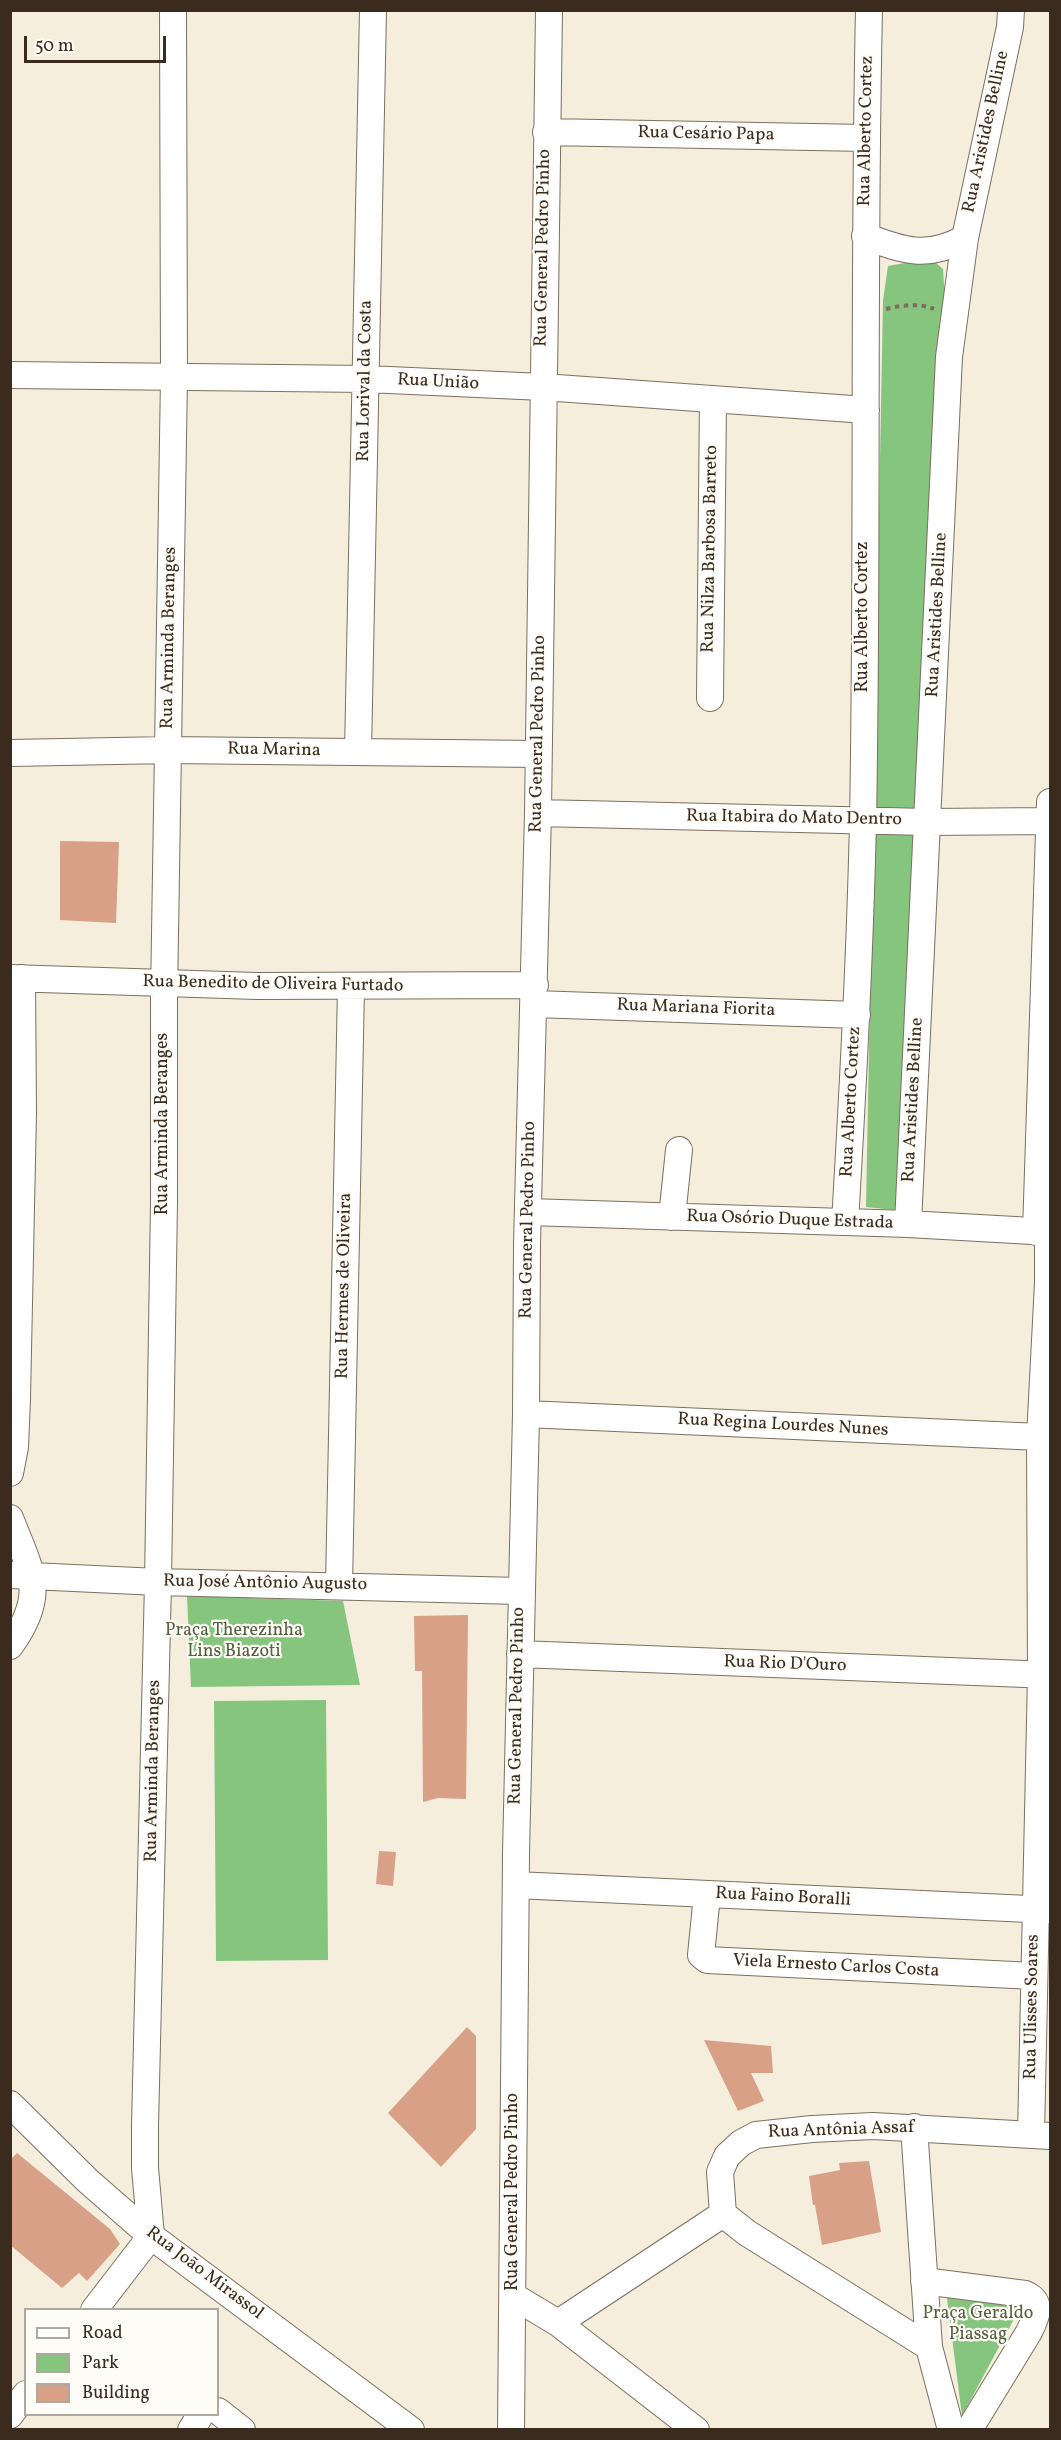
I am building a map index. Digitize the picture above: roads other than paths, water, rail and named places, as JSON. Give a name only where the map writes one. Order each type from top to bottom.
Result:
[{"type":"street","name":"Rua Arminda Beranges","points":[[151,2236],[145,2135],[164,1202],[164,984],[174,377],[173,10]]},
{"type":"street","name":"Rua Lorival da Costa","points":[[358,752],[373,10]]},
{"type":"street","name":"Rua General Pedro Pinho","points":[[511,2430],[520,1591],[535,994],[549,10]]},
{"type":"street","name":"Rua Alberto Cortez","points":[[845,1222],[857,1015],[863,820],[865,236],[869,10]]},
{"type":"street","name":"Rua Aristides Belline","points":[[908,1224],[949,368],[964,238],[1010,27],[1011,10]]},
{"type":"street","name":"Rua Cesário Papa","points":[[546,132],[866,138]]},
{"type":"street","points":[[865,236],[913,252],[948,247],[964,238]]},
{"type":"street","name":"Rua União","points":[[10,375],[367,379],[543,387],[866,410]]},
{"type":"street","name":"Rua Nilza Barbosa Barreto","points":[[710,698],[713,399]]},
{"type":"street","name":"Rua Marina","points":[[10,753],[168,750],[538,754]]},
{"type":"street","name":"Rua Itabira do Mato Dentro","points":[[538,813],[928,822],[1050,812]]},
{"type":"street","name":"Rua Ulisses Soares","points":[[1041,2135],[1034,1976],[1043,1910],[1046,1675],[1040,1437],[1049,1284],[1047,1241],[1050,812]]},
{"type":"street","points":[[10,1473],[15,1447],[16,1399],[16,978]]},
{"type":"street","name":"Rua Benedito de Oliveira Furtado","points":[[16,978],[535,994]]},
{"type":"street","name":"Rua Hermes de Oliveira","points":[[339,1585],[351,987]]},
{"type":"street","name":"Rua Mariana Fiorita","points":[[535,994],[857,1015]]},
{"type":"street","points":[[672,1217],[679,1150]]},
{"type":"street","name":"Rua Osório Duque Estrada","points":[[528,1212],[908,1224],[1047,1241]]},
{"type":"street","name":"Rua Regina Lourdes Nunes","points":[[526,1414],[1040,1437]]},
{"type":"street","points":[[10,1518],[22,1576],[34,1595],[30,1612],[21,1632],[10,1646]]},
{"type":"street","name":"Rua José Antônio Augusto","points":[[22,1576],[158,1582],[520,1591]]},
{"type":"street","name":"Rua Rio D'Ouro","points":[[520,1654],[1046,1675]]},
{"type":"street","name":"Rua Faino Boralli","points":[[516,1885],[1043,1910]]},
{"type":"street","name":"Viela Ernesto Carlos Costa","points":[[707,1895],[701,1955],[707,1960],[1034,1976]]},
{"type":"street","name":"Rua João Mirassol","points":[[10,2104],[88,2181],[151,2236],[411,2430]]},
{"type":"street","points":[[915,2127],[929,2347],[951,2430]]},
{"type":"street","name":"Rua Antônia Assaf","points":[[723,2214],[720,2172],[728,2157],[741,2143],[756,2135],[812,2129],[915,2127],[1041,2135]]},
{"type":"street","points":[[558,2323],[723,2214],[747,2233],[929,2347]]},
{"type":"street","points":[[96,2308],[151,2236]]},
{"type":"street","points":[[924,2281],[1025,2294],[1035,2301],[1037,2306],[1037,2315],[1029,2332],[969,2430]]},
{"type":"street","points":[[513,2296],[558,2323],[696,2430]]},
{"type":"street","points":[[10,2377],[24,2388]]},
{"type":"street","points":[[10,2415],[24,2397]]},
{"type":"street","points":[[219,2412],[242,2430]]},
{"type":"street","points":[[191,2430],[200,2416]]},
{"type":"park label","name":"Praça Therezinha Lins Biazoti","points":[[234,1642]]},
{"type":"park label","name":"Praça Geraldo Piassag","points":[[978,2325]]}]
